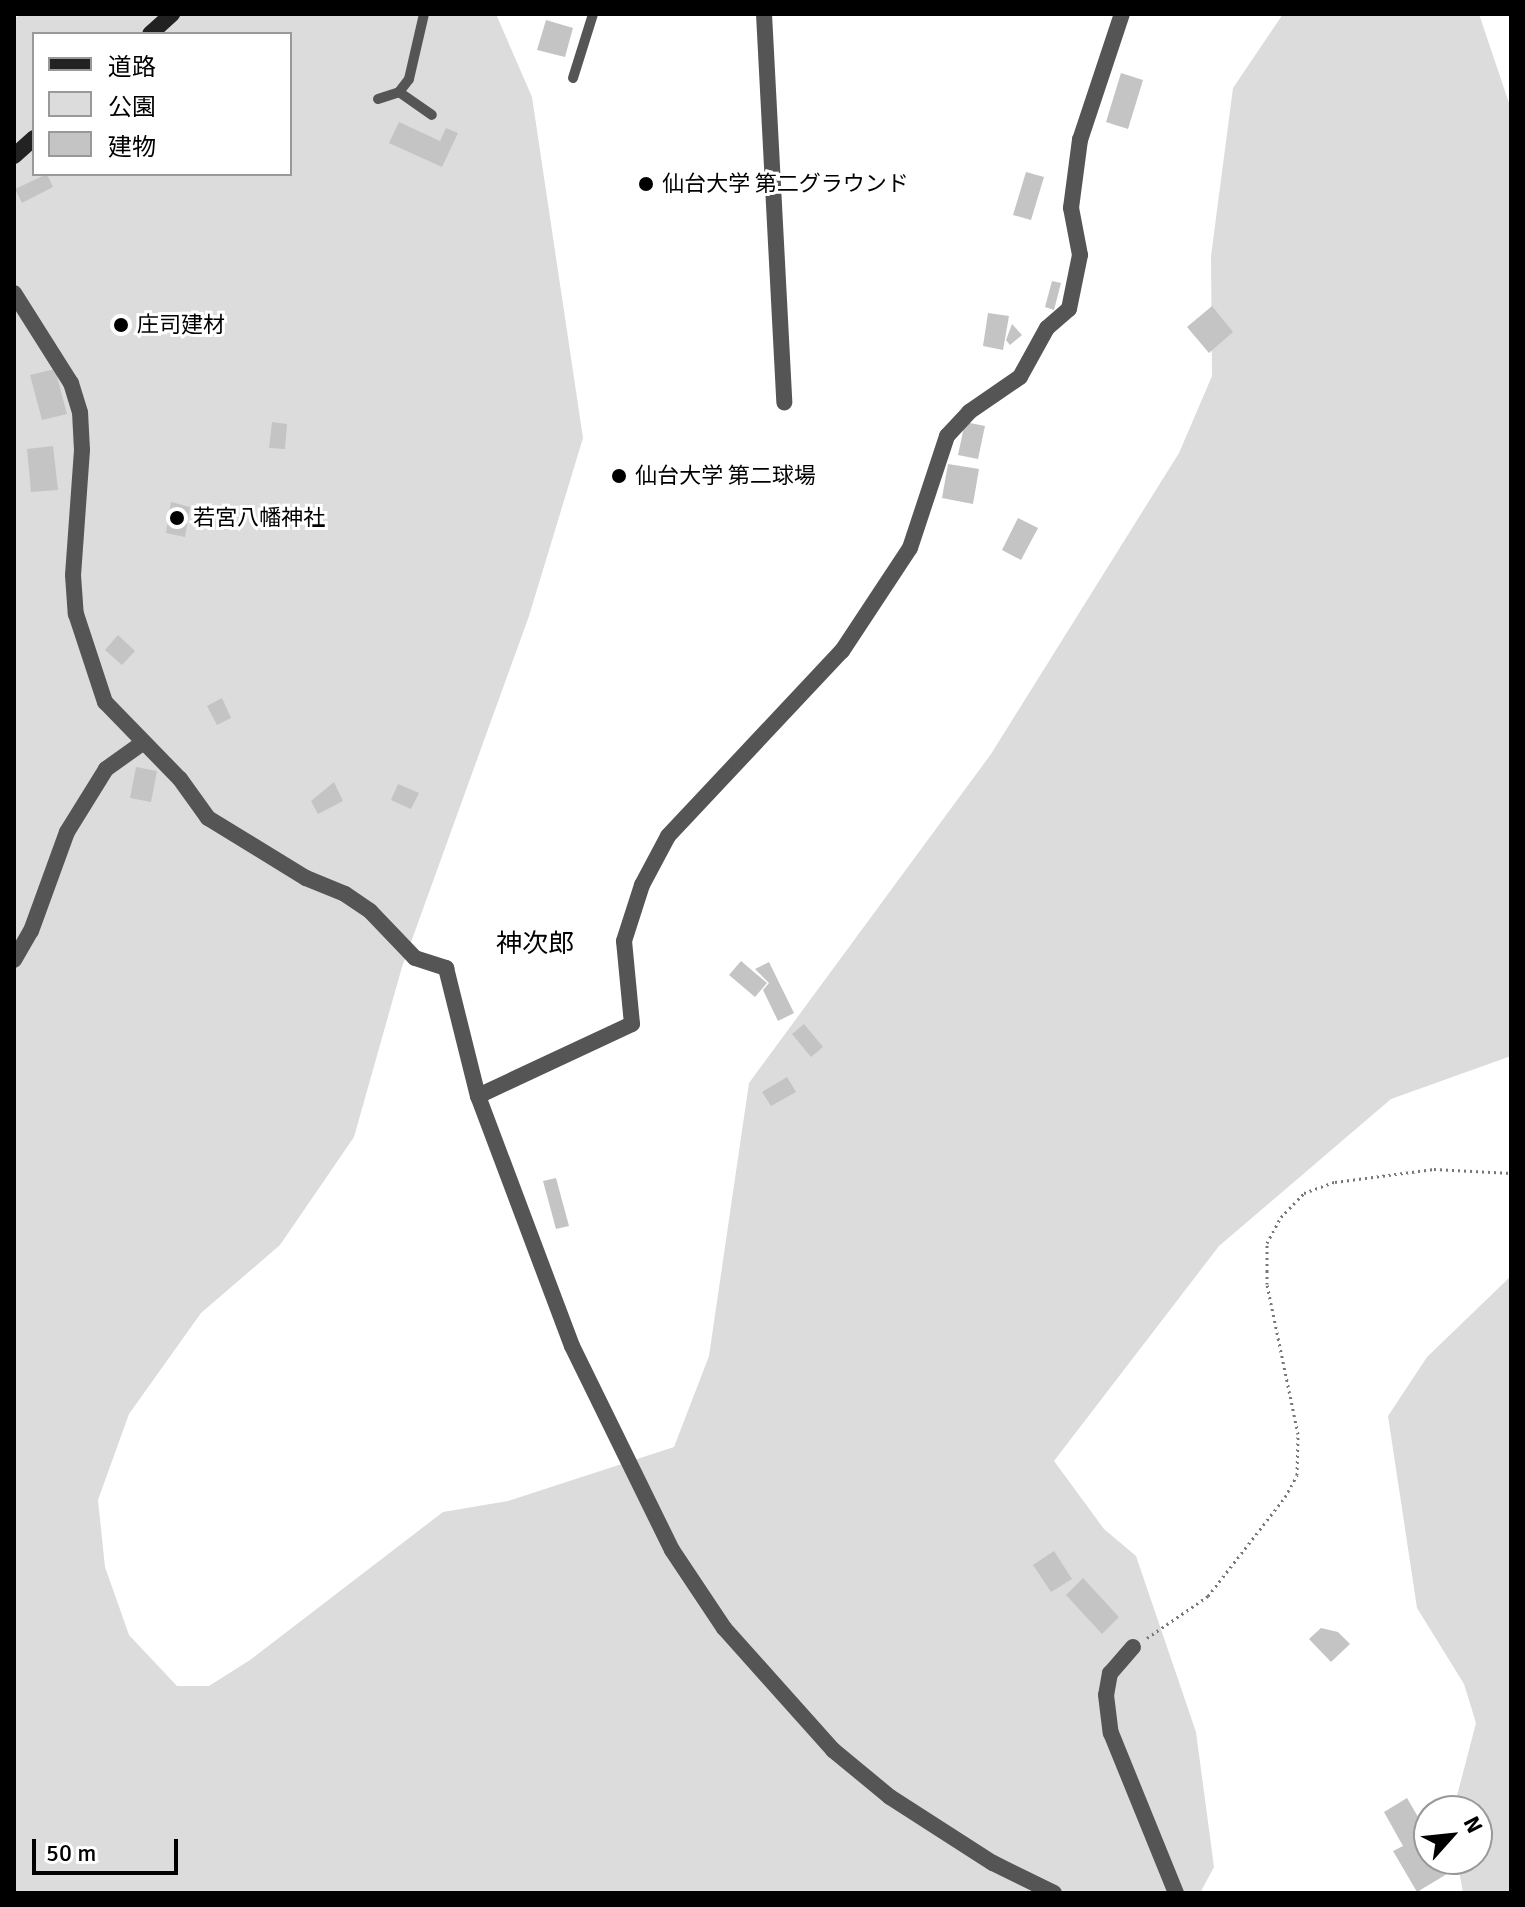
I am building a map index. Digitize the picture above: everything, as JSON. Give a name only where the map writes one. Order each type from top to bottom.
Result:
[{"type":"main road","points":[[152,32],[172,14]]},
{"type":"main road","points":[[14,156],[32,140]]},
{"type":"street","points":[[764,14],[784,402]]},
{"type":"street","points":[[478,1096],[632,1024],[624,941],[642,885],[668,836],[842,651],[905,557],[947,436],[969,412],[1020,377],[1047,328],[1069,309],[1080,255],[1071,208],[1080,140],[1122,14]]},
{"type":"street","points":[[14,293],[71,383],[80,412],[82,450],[73,575],[76,614],[105,702],[141,744],[180,779],[208,818],[306,878],[345,894],[370,911],[415,958],[446,968],[478,1096],[572,1346],[604,1417],[672,1550],[724,1628],[800,1716],[890,1797],[993,1863],[1054,1893]]},
{"type":"street","points":[[14,960],[31,931],[67,832],[106,769],[141,744]]},
{"type":"street","points":[[1133,1647],[1110,1673],[1106,1695],[1111,1733],[1176,1893]]},
{"type":"lane","points":[[378,99],[399,92],[415,59],[424,14]]},
{"type":"lane","points":[[573,78],[593,14]]},
{"type":"lane","points":[[399,92],[432,115]]},
{"type":"path","points":[[1133,1647],[1208,1596],[1297,1475],[1298,1434],[1267,1284],[1267,1243],[1281,1217],[1304,1193],[1335,1182],[1434,1169],[1511,1173]]},
{"type":"green space","points":[[23,14],[496,14],[532,97],[583,438],[529,616],[402,967],[354,1137],[280,1245],[201,1313],[129,1414],[98,1500],[105,1567],[129,1635],[177,1686],[209,1686],[250,1660],[443,1512],[508,1501],[674,1447],[709,1356],[749,1083],[991,754],[1179,453],[1212,376],[1211,256],[1233,88],[1283,14],[1479,14],[1511,109],[1511,1056],[1391,1099],[1219,1246],[1054,1461],[1104,1529],[1136,1556],[1196,1732],[1214,1867],[1200,1893],[14,1893],[14,18]]},
{"type":"green space","points":[[1511,1276],[1511,1893],[1463,1893],[1460,1875],[1493,1875],[1493,1795],[1457,1795],[1476,1723],[1464,1684],[1417,1608],[1388,1416],[1427,1357]]},
{"type":"building","points":[[546,20],[573,28],[565,57],[537,50]]},
{"type":"building","points":[[1121,73],[1143,80],[1128,129],[1106,122]]},
{"type":"building","points":[[399,122],[440,141],[446,128],[458,133],[442,167],[389,143]]},
{"type":"building","points":[[1026,172],[1044,177],[1031,220],[1013,215]]},
{"type":"building","points":[[43,176],[48,176],[53,187],[22,203],[15,189]]},
{"type":"building","points":[[1052,281],[1061,283],[1054,310],[1045,307]]},
{"type":"building","points":[[1212,306],[1233,332],[1209,353],[1187,327]]},
{"type":"building","points":[[988,313],[1009,316],[1003,350],[983,346]]},
{"type":"building","points":[[1012,324],[1022,335],[1010,345],[1006,340]]},
{"type":"building","points":[[55,369],[67,414],[42,420],[30,375]]},
{"type":"building","points":[[272,422],[287,424],[285,449],[269,448]]},
{"type":"building","points":[[965,422],[985,426],[978,459],[958,455]]},
{"type":"building","points":[[53,446],[58,490],[31,492],[27,449]]},
{"type":"building","points":[[948,464],[979,469],[973,504],[942,498]]},
{"type":"building","points":[[171,502],[190,507],[185,537],[166,533]]},
{"type":"building","points":[[1018,518],[1038,528],[1021,560],[1002,550]]},
{"type":"building","points":[[118,635],[135,651],[122,665],[105,650]]},
{"type":"building","points":[[222,698],[231,718],[217,725],[207,706]]},
{"type":"building","points":[[136,767],[157,771],[151,802],[130,798]]},
{"type":"building","points":[[334,782],[343,801],[318,814],[311,801]]},
{"type":"building","points":[[398,784],[419,793],[411,809],[391,800]]},
{"type":"building","points":[[741,961],[767,983],[755,997],[729,975]]},
{"type":"building","points":[[769,962],[794,1013],[778,1021],[763,990],[769,983],[755,969]]},
{"type":"building","points":[[804,1024],[823,1047],[811,1057],[792,1034]]},
{"type":"building","points":[[787,1077],[796,1092],[771,1106],[762,1092]]},
{"type":"building","points":[[556,1178],[569,1226],[556,1229],[543,1181]]},
{"type":"building","points":[[1054,1551],[1072,1579],[1051,1592],[1033,1565]]},
{"type":"building","points":[[1083,1578],[1119,1617],[1102,1634],[1066,1595]]},
{"type":"building","points":[[1321,1628],[1338,1632],[1350,1644],[1331,1662],[1309,1639]]},
{"type":"building","points":[[1407,1798],[1413,1808],[1413,1875],[1445,1875],[1417,1892],[1393,1851],[1403,1846],[1384,1812]]},
{"type":"place","name":"仙台大学 第二グラウンド","points":[[646,184]]},
{"type":"place","name":"庄司建材","points":[[121,325]]},
{"type":"place","name":"仙台大学 第二球場","points":[[619,476]]},
{"type":"place","name":"若宮八幡神社","points":[[177,518]]},
{"type":"district","name":"神次郎","points":[[535,945]]}]
